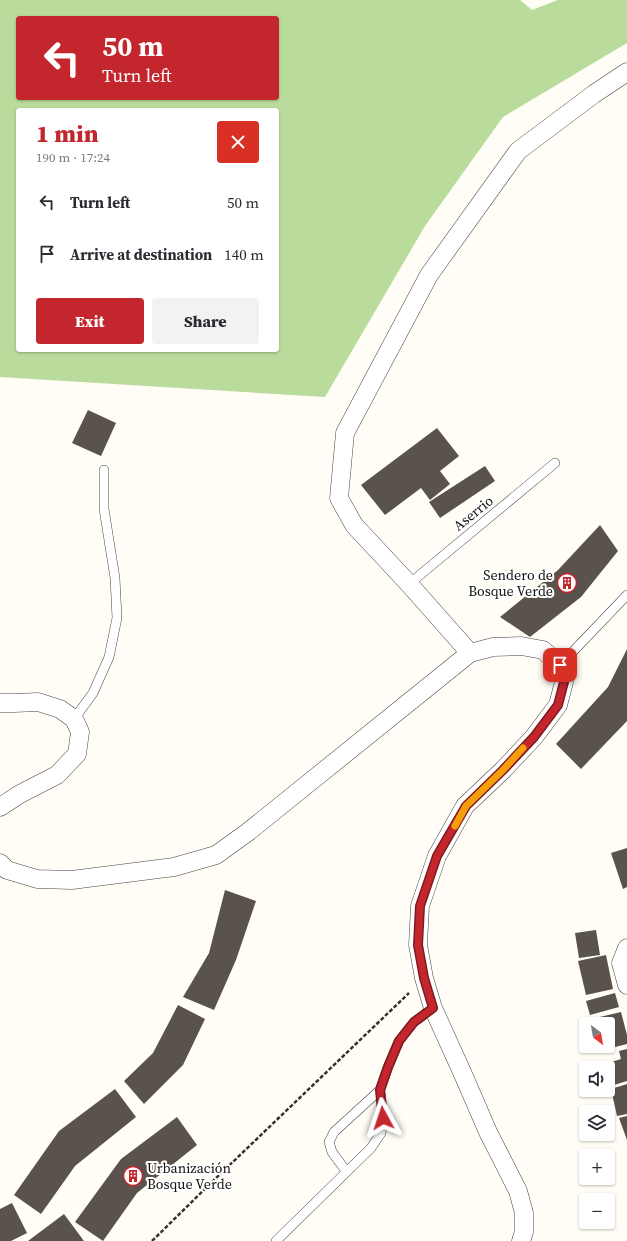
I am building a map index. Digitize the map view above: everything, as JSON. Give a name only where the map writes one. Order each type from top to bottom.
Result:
[{"type":"street","points":[[470,653],[354,525],[340,498],[345,432],[429,274],[518,151],[594,94],[627,72]]},
{"type":"street","points":[[0,863],[7,870],[37,879],[72,880],[174,867],[216,856],[248,832],[470,653],[493,647],[521,646],[543,650],[560,665],[564,682],[558,705],[534,737],[466,806],[437,856],[420,906],[418,945],[424,978],[433,1008],[488,1132],[518,1191],[524,1214],[524,1232],[521,1241]]},
{"type":"street","points":[[0,703],[38,702],[60,709],[74,719],[80,732],[77,754],[57,775],[20,794],[0,807]]},
{"type":"street","points":[[627,948],[621,963],[627,985]]},
{"type":"lane","name":"Aserrio","points":[[409,584],[555,464]]},
{"type":"lane","points":[[74,719],[93,693],[108,657],[118,618],[115,578],[104,509],[104,470]]},
{"type":"lane","points":[[560,665],[627,595]]},
{"type":"lane","points":[[276,1241],[371,1148],[381,1133],[383,1118],[380,1090],[399,1041],[414,1022],[433,1008]]},
{"type":"lane","points":[[346,1171],[332,1152],[329,1142],[334,1132],[380,1090]]},
{"type":"path","points":[[152,1241],[424,978]]},
{"type":"green space","points":[[0,0],[520,0],[532,10],[558,0],[627,0],[627,43],[503,117],[425,226],[325,397],[0,377]]},
{"type":"building","points":[[88,410],[116,423],[101,456],[72,443]]},
{"type":"building","points":[[437,428],[459,456],[440,471],[450,484],[430,500],[421,488],[385,515],[361,485]]},
{"type":"building","points":[[485,466],[495,481],[440,518],[429,502]]},
{"type":"building","name":"Sendero de Bosque Verde","points":[[600,525],[618,551],[581,597],[530,637],[500,617],[558,570]]},
{"type":"building","points":[[627,649],[627,721],[581,769],[556,744],[608,687]]},
{"type":"building","points":[[627,848],[627,887],[623,889],[611,853]]},
{"type":"building","points":[[225,890],[256,901],[236,960],[214,1010],[183,997],[209,953]]},
{"type":"building","points":[[596,930],[600,955],[579,958],[575,933]]},
{"type":"building","points":[[606,955],[613,989],[586,995],[578,961]]},
{"type":"building","points":[[615,993],[619,1007],[590,1015],[586,1001]]},
{"type":"building","points":[[178,1005],[205,1019],[183,1065],[144,1104],[124,1081],[153,1053]]},
{"type":"building","points":[[621,1012],[627,1035],[627,1044],[615,1047],[615,1017],[600,1017]]},
{"type":"building","points":[[627,1049],[627,1081],[615,1085],[615,1061],[621,1059],[619,1051]]},
{"type":"building","points":[[627,1084],[627,1114],[617,1116],[613,1097],[615,1097],[615,1088]]},
{"type":"building","name":"Urbanización Bosque Verde","points":[[115,1089],[136,1117],[75,1166],[41,1214],[14,1195],[59,1131]]},
{"type":"building","points":[[627,1116],[627,1140],[619,1118]]},
{"type":"building","name":"Urbanización Bosque Verde","points":[[177,1117],[197,1145],[137,1193],[103,1241],[75,1222],[121,1159]]},
{"type":"building","points":[[12,1203],[27,1233],[11,1241],[0,1241],[0,1209]]},
{"type":"building","points":[[64,1214],[84,1241],[28,1241]]},
{"type":"slow traffic","points":[[455,826],[466,806],[523,748]]},
{"type":"place","name":"Sendero de Bosque Verde","points":[[567,583]]},
{"type":"place","name":"Urbanización Bosque Verde","points":[[133,1176]]},
{"type":"route","points":[[383,1118],[380,1090],[399,1041],[414,1022],[433,1008],[424,978],[418,945],[420,906],[437,856],[466,806],[534,737],[558,705],[564,682],[560,665]]}]
